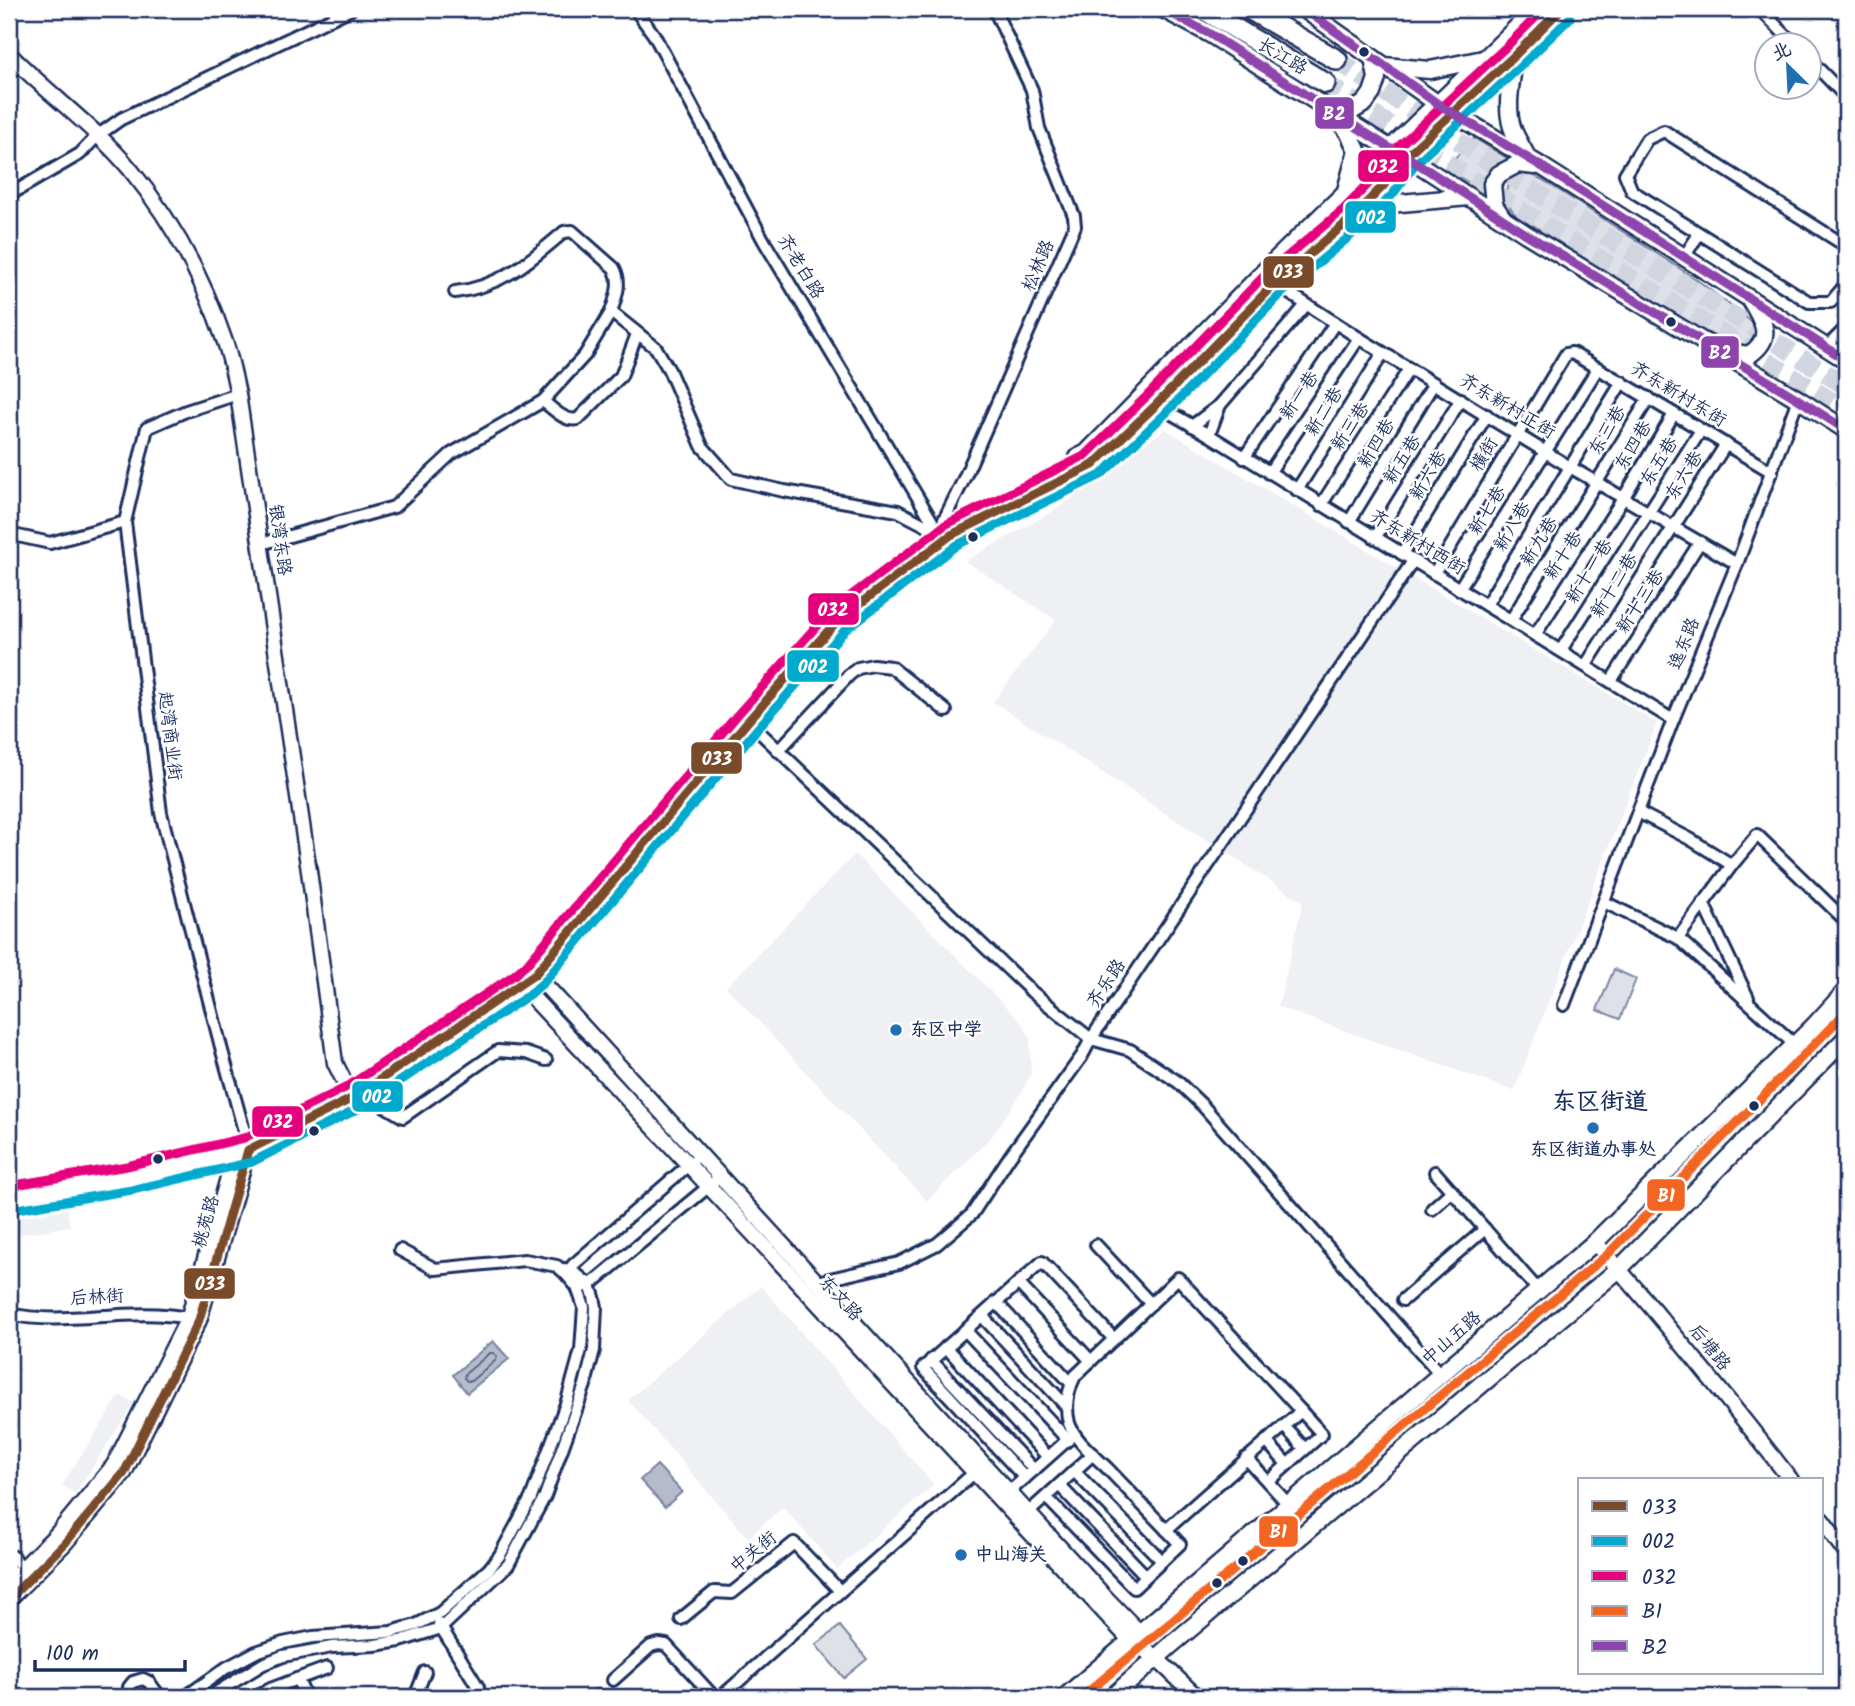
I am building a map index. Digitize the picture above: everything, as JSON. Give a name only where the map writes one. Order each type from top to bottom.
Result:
[{"type":"highway","name":"长江路","points":[[1203,9],[1325,83]]},
{"type":"highway","name":"长江路","points":[[1249,9],[1337,60]]},
{"type":"main road","name":"长江路","points":[[1163,9],[1210,34],[1846,430]]},
{"type":"main road","points":[[1304,9],[1445,108],[1846,360]]},
{"type":"main road","points":[[355,1092],[528,966],[829,613],[941,536],[1093,465],[1149,401],[1268,280],[1345,194],[1399,153],[1445,108],[1485,58],[1536,9]]},
{"type":"main road","points":[[1445,108],[1516,55],[1561,9]]},
{"type":"main road","points":[[1516,55],[1511,77],[1509,116],[1516,136],[1534,163]]},
{"type":"main road","points":[[1379,62],[1430,70],[1485,58]]},
{"type":"main road","points":[[1330,110],[1352,111],[1365,103],[1372,93],[1379,62]]},
{"type":"main road","points":[[1330,110],[1348,132],[1357,150],[1345,194]]},
{"type":"main road","points":[[1268,280],[1352,218],[1384,185],[1399,153]]},
{"type":"main road","points":[[1505,220],[1494,205],[1492,184],[1499,174],[1518,164],[1534,163]]},
{"type":"main road","points":[[1352,218],[1389,204],[1469,197]]},
{"type":"main road","points":[[1717,350],[1749,355],[1760,347],[1764,340],[1763,325],[1751,300]]},
{"type":"main road","points":[[9,1198],[130,1178],[243,1147],[355,1092],[520,985],[535,974],[748,721],[837,621],[941,536]]},
{"type":"main road","name":"中山五路","points":[[1065,1697],[1595,1242],[1795,1045],[1846,991]]},
{"type":"main road","points":[[1112,1697],[1619,1269],[1846,1038]]},
{"type":"main road","points":[[9,1189],[125,1171],[243,1147]]},
{"type":"street","points":[[9,195],[80,154],[97,136],[121,119],[351,9]]},
{"type":"street","name":"齐老白路","points":[[635,9],[654,35],[764,241],[941,536]]},
{"type":"street","name":"松林路","points":[[941,536],[1075,226],[1074,216],[1039,128],[1032,90],[994,9]]},
{"type":"street","points":[[1760,9],[1782,32]]},
{"type":"street","name":"银湾东路","points":[[9,54],[129,168],[161,211],[185,250],[225,342],[238,394],[261,544],[335,1063],[355,1092]]},
{"type":"street","points":[[1824,74],[1846,97]]},
{"type":"street","points":[[1846,246],[1664,131],[1647,139],[1625,174],[1632,191],[1809,302],[1831,302],[1846,284]]},
{"type":"street","points":[[261,544],[394,507],[451,454],[543,401],[585,355],[611,312],[618,291],[618,275],[614,268],[572,231],[568,231],[526,265],[501,279],[473,290],[455,292]]},
{"type":"street","points":[[1684,257],[1699,234]]},
{"type":"street","name":"齐东新村正街","points":[[1268,280],[1570,467],[1737,564]]},
{"type":"street","points":[[1192,426],[1220,405],[1306,305]]},
{"type":"street","points":[[611,312],[656,348],[669,370],[702,446],[731,480],[898,511],[941,536]]},
{"type":"street","points":[[1244,458],[1335,323]]},
{"type":"street","points":[[1827,347],[1846,328]]},
{"type":"street","points":[[543,401],[568,420],[578,419],[621,376],[637,334]]},
{"type":"street","name":"新一巷","points":[[1269,473],[1359,338]]},
{"type":"street","name":"齐东新村东街","points":[[1566,354],[1572,352],[1772,472]]},
{"type":"street","name":"新二巷","points":[[1297,490],[1383,353]]},
{"type":"street","name":"横街","points":[[1434,574],[1566,354]]},
{"type":"street","name":"新七巷","points":[[1459,589],[1598,368]]},
{"type":"street","name":"新三巷","points":[[1321,505],[1409,369]]},
{"type":"street","name":"新八巷","points":[[1486,605],[1622,382]]},
{"type":"street","name":"新四巷","points":[[1349,522],[1434,383]]},
{"type":"street","name":"起湾商业街","points":[[238,394],[186,411],[147,428],[125,522],[162,813],[243,1147]]},
{"type":"street","name":"东三巷","points":[[1598,482],[1649,398]]},
{"type":"street","name":"逸东路","points":[[1564,1005],[1673,720],[1737,564],[1798,399]]},
{"type":"street","name":"新五巷","points":[[1375,538],[1461,400]]},
{"type":"street","name":"齐东新村西街","points":[[1149,401],[1209,435],[1673,720]]},
{"type":"street","points":[[1209,435],[1220,405]]},
{"type":"street","name":"东四巷","points":[[1624,497],[1674,414]]},
{"type":"street","name":"新六巷","points":[[1402,554],[1486,415]]},
{"type":"street","name":"东五巷","points":[[1649,512],[1701,430]]},
{"type":"street","name":"东六巷","points":[[1674,526],[1726,444]]},
{"type":"street","name":"新九巷","points":[[1511,621],[1598,482]]},
{"type":"street","name":"新十巷","points":[[1535,635],[1624,497]]},
{"type":"street","name":"新十一巷","points":[[1561,650],[1649,512]]},
{"type":"street","points":[[9,534],[50,543],[125,522]]},
{"type":"street","name":"新十二巷","points":[[1586,665],[1674,526]]},
{"type":"street","name":"新十三巷","points":[[1611,681],[1700,542]]},
{"type":"street","name":"齐乐路","points":[[748,721],[1032,992],[1091,1039],[1413,561]]},
{"type":"street","points":[[778,751],[849,675],[858,668],[873,664],[891,667],[946,711]]},
{"type":"street","points":[[1638,812],[1732,865]]},
{"type":"street","points":[[1678,938],[1757,835],[1846,921]]},
{"type":"street","points":[[1604,902],[1678,938],[1795,1045]]},
{"type":"street","points":[[1703,902],[1750,1003]]},
{"type":"street","name":"东文路","points":[[535,974],[1009,1492],[1135,1636]]},
{"type":"street","name":"东文路","points":[[520,985],[975,1472],[1135,1636]]},
{"type":"street","points":[[817,1282],[899,1263],[937,1244],[972,1214],[1082,1056],[1091,1039],[1130,1050],[1178,1082],[1203,1106],[1441,1375]]},
{"type":"street","points":[[355,1092],[403,1117],[498,1051],[526,1053],[546,1060]]},
{"type":"street","name":"桃苑路","points":[[9,1599],[65,1543],[124,1473],[174,1358],[243,1147]]},
{"type":"street","name":"桃苑路","points":[[9,1582],[57,1534],[114,1465],[174,1358],[199,1320],[243,1147]]},
{"type":"street","points":[[569,1271],[700,1154]]},
{"type":"street","points":[[1435,1172],[1538,1290]]},
{"type":"street","points":[[557,1266],[575,1285],[582,1288],[590,1285],[721,1177]]},
{"type":"street","points":[[1432,1209],[1452,1191]]},
{"type":"street","points":[[1403,1300],[1485,1229]]},
{"type":"street","name":"后塘路","points":[[1595,1242],[1789,1478]]},
{"type":"street","points":[[1096,1245],[1151,1304]]},
{"type":"street","points":[[209,1697],[263,1664],[283,1656],[332,1647],[400,1642],[441,1628],[508,1565],[545,1496],[586,1385],[594,1350],[596,1307],[590,1285],[576,1274],[557,1266],[525,1260],[435,1269],[400,1250]]},
{"type":"street","points":[[1030,1474],[931,1360],[1042,1262],[1114,1339]]},
{"type":"street","points":[[185,1697],[226,1668],[256,1652],[283,1643],[313,1637],[391,1632],[416,1625],[440,1613],[489,1569],[500,1555],[531,1498],[567,1401],[581,1350],[584,1307],[569,1271]]},
{"type":"street","points":[[1071,1437],[1067,1407],[1071,1383],[1075,1376],[1178,1278],[1322,1434],[1268,1482]]},
{"type":"street","points":[[1018,1283],[1091,1361]]},
{"type":"street","points":[[996,1302],[1071,1383]]},
{"type":"street","name":"后林街","points":[[9,1314],[32,1319],[149,1314],[188,1318]]},
{"type":"street","points":[[982,1315],[1067,1407]]},
{"type":"street","points":[[965,1330],[1071,1437],[1093,1454],[1180,1544],[1133,1588],[1046,1497]]},
{"type":"street","points":[[946,1347],[1048,1457]]},
{"type":"street","points":[[1166,1530],[1301,1411]]},
{"type":"street","points":[[1284,1426],[1305,1448]]},
{"type":"street","points":[[1009,1492],[1071,1437]]},
{"type":"street","points":[[1266,1441],[1287,1464]]},
{"type":"street","points":[[1028,1513],[1093,1454]]},
{"type":"street","points":[[1246,1458],[1289,1505]]},
{"type":"street","points":[[1074,1471],[1162,1561]]},
{"type":"street","points":[[720,1697],[975,1472]]},
{"type":"street","points":[[1059,1485],[1146,1576]]},
{"type":"street","points":[[1824,1523],[1846,1553]]},
{"type":"street","name":"中关街","points":[[681,1619],[714,1592],[732,1594],[794,1543],[840,1591]]},
{"type":"street","points":[[12,1556],[23,1568]]},
{"type":"street","points":[[434,1616],[478,1686],[478,1697]]},
{"type":"street","points":[[1135,1636],[1197,1697]]},
{"type":"street","points":[[613,1680],[652,1646],[666,1645],[714,1697]]},
{"type":"street","points":[[257,1697],[268,1690],[327,1668]]},
{"type":"street","points":[[415,1697],[425,1672]]},
{"type":"street","points":[[130,1697],[129,1687],[133,1682],[143,1679],[149,1682],[160,1697]]},
{"type":"street","points":[[297,1679],[306,1697]]},
{"type":"shaded area","points":[[1474,138],[1513,162],[1488,195],[1445,168]]},
{"type":"shaded area","points":[[1526,175],[1543,180],[1696,279],[1753,323],[1756,336],[1753,342],[1747,347],[1736,346],[1675,317],[1514,213],[1507,201],[1506,190],[1513,181]]},
{"type":"shaded area","points":[[1165,429],[1657,723],[1514,1091],[1278,1007],[1303,902],[993,702],[1056,620],[965,561],[1057,509]]},
{"type":"shaded area","name":"东区中学","points":[[855,854],[1022,1023],[1030,1037],[1031,1073],[1021,1093],[993,1135],[927,1201],[726,987]]},
{"type":"shaded area","points":[[1614,969],[1636,979],[1620,1019],[1597,1010]]},
{"type":"shaded area","points":[[67,1209],[70,1226],[16,1235],[13,1218]]},
{"type":"shaded area","points":[[761,1286],[934,1485],[837,1569],[783,1507],[748,1538],[628,1400]]},
{"type":"shaded area","points":[[120,1395],[134,1403],[75,1494],[62,1485]]},
{"type":"shaded area","points":[[840,1626],[867,1659],[844,1678],[816,1645]]},
{"type":"water","points":[[493,1341],[509,1359],[467,1393],[453,1375]]},
{"type":"water","points":[[657,1465],[682,1492],[665,1507],[640,1480]]},
{"type":"tunnel","points":[[1337,60],[1521,183],[1846,386]]},
{"type":"tunnel","points":[[1325,83],[1505,201],[1846,410]]},
{"type":"transit line","name":"B2","points":[[1163,9],[1210,34],[1526,234],[1846,430]]},
{"type":"transit line","name":"B2","points":[[1304,9],[1438,104],[1541,166],[1846,360]]},
{"type":"transit line","name":"032","points":[[9,1186],[127,1166],[244,1138],[347,1087],[514,975],[526,965],[739,713],[829,612],[945,525],[1086,455],[1265,275],[1344,209],[1375,177],[1398,147],[1544,9]]},
{"type":"transit line","name":"033","points":[[9,1599],[65,1543],[124,1473],[199,1320],[248,1150],[353,1098],[535,974],[748,721],[837,621],[951,535],[1093,465],[1156,405],[1274,284],[1352,218],[1384,185],[1406,156],[1561,9]]},
{"type":"transit line","name":"002","points":[[11,1210],[132,1190],[252,1162],[360,1108],[529,995],[544,982],[757,729],[845,630],[957,545],[1101,475],[1165,414],[1282,293],[1361,227],[1393,194],[1415,164],[1570,18]]},
{"type":"transit line","name":"B1","points":[[1082,1697],[1607,1255],[1846,1012]]},
{"type":"place","name":"东区中学","points":[[896,1030]]},
{"type":"place","name":"东区街道办事处","points":[[1593,1128]]},
{"type":"place","name":"中山海关","points":[[961,1555]]},
{"type":"district","name":"东区街道","points":[[1600,1102]]}]
